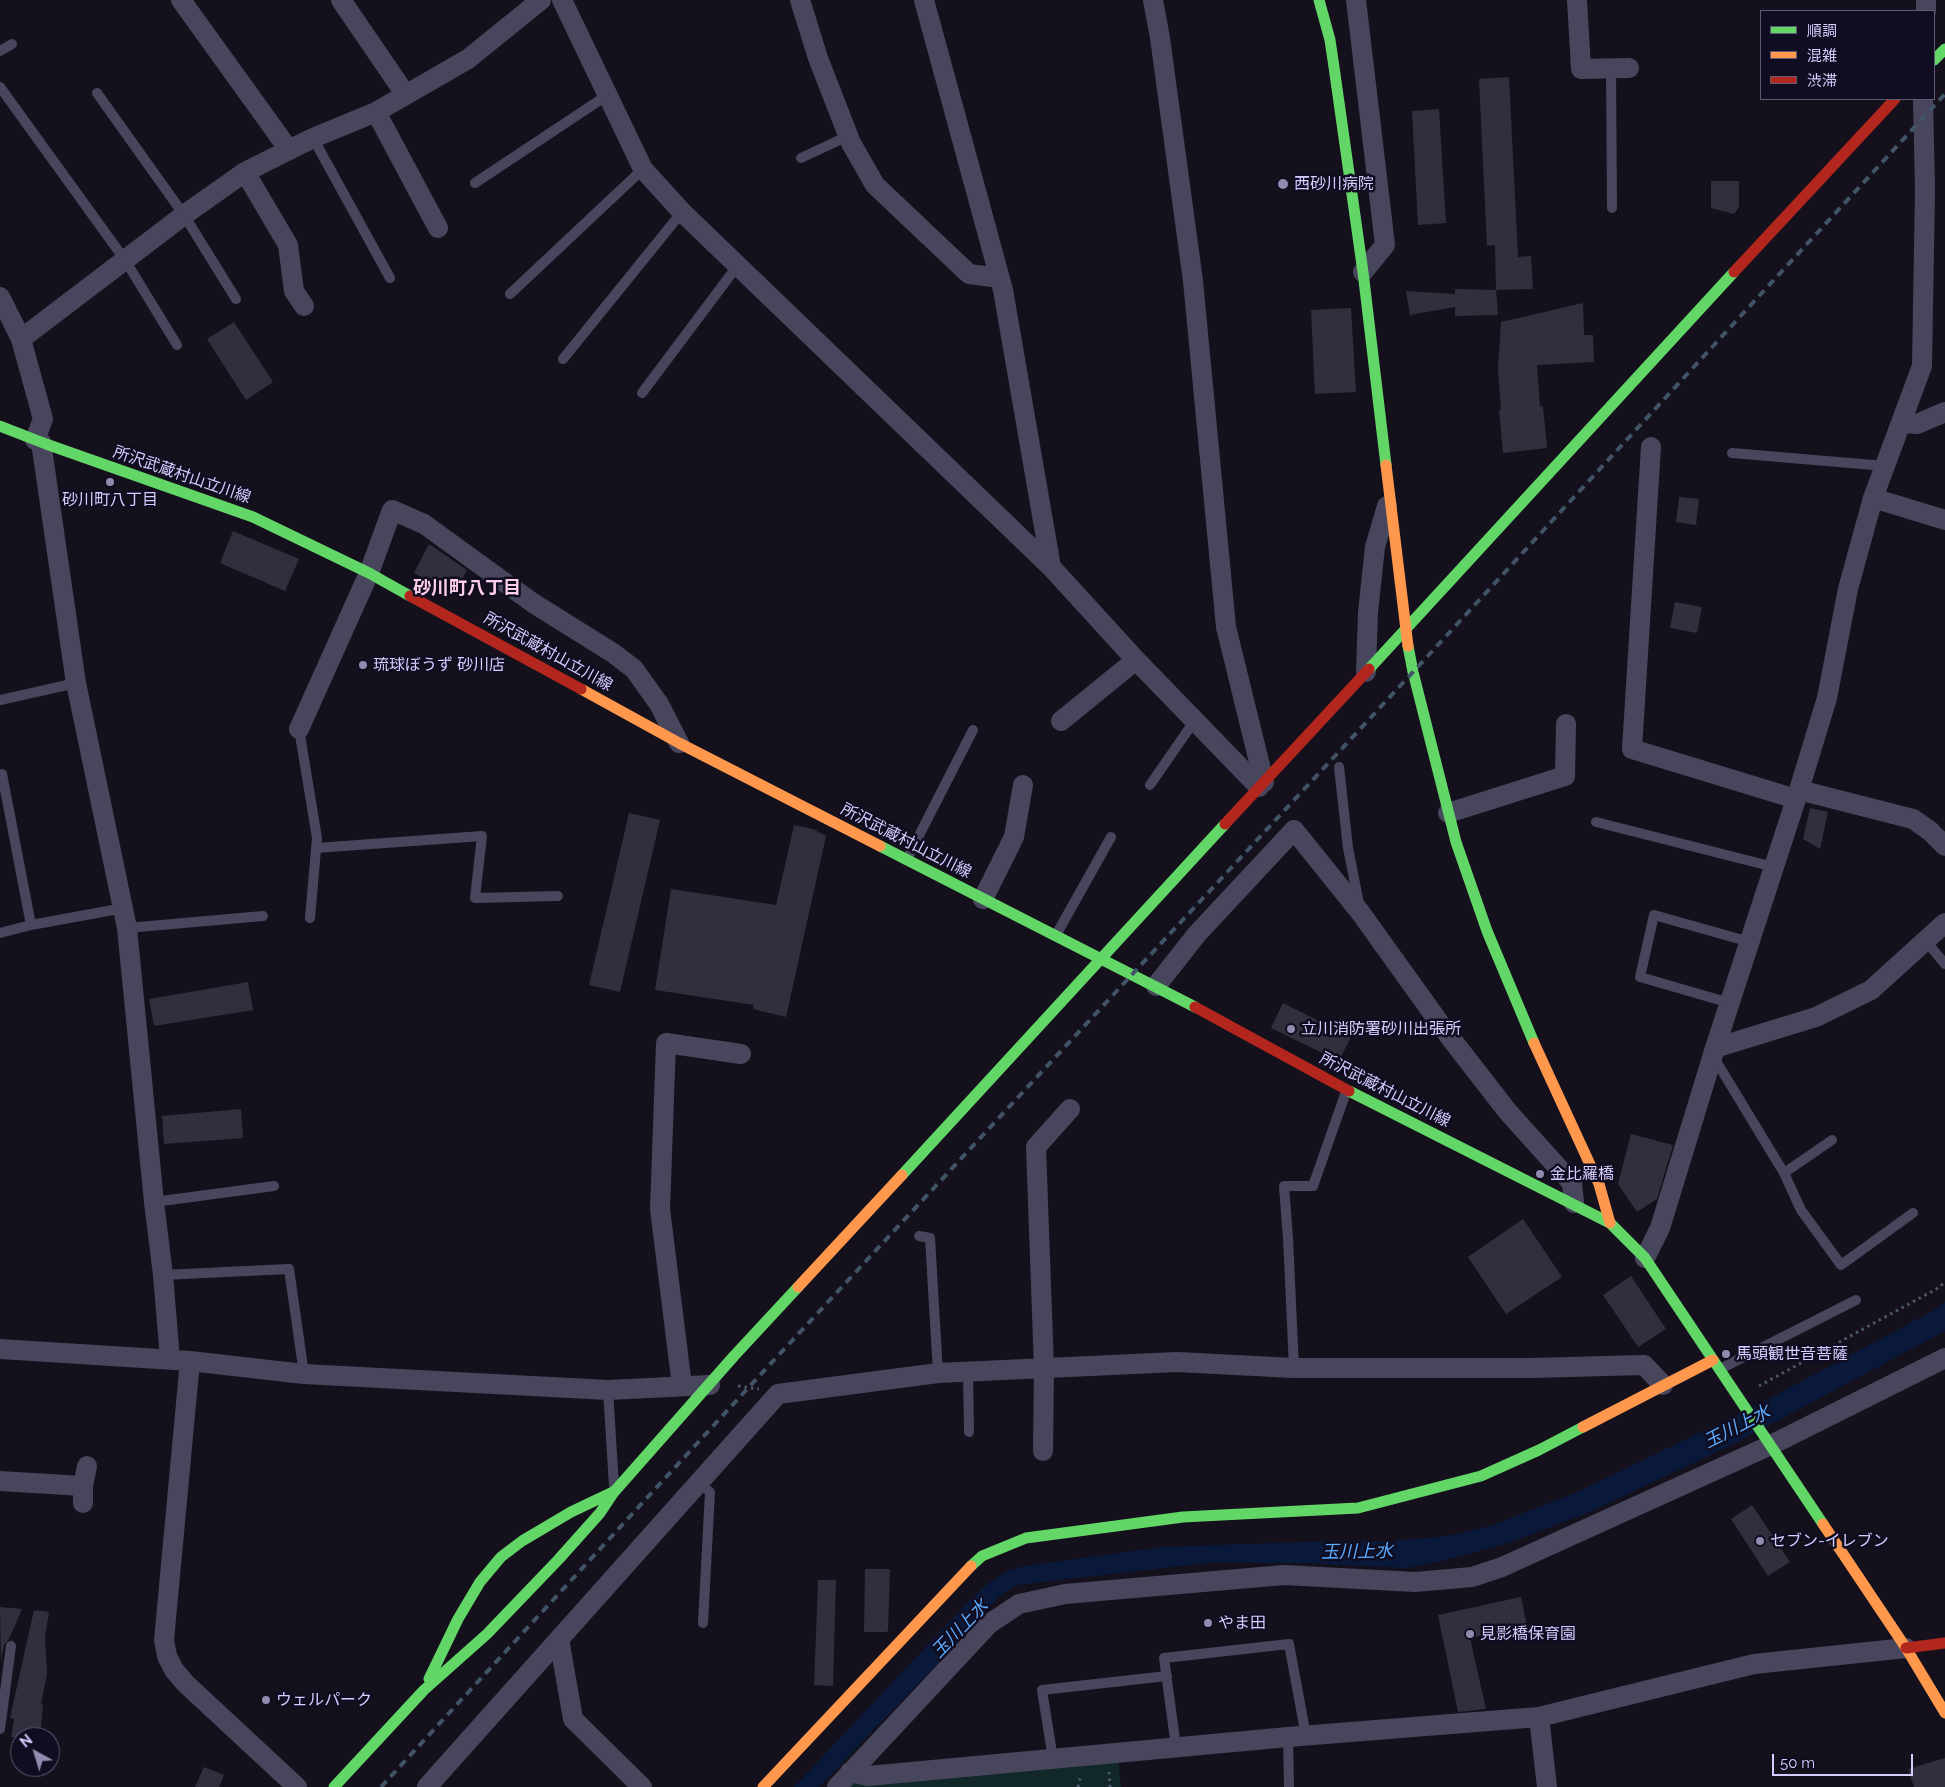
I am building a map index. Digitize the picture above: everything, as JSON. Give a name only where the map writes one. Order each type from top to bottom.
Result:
[{"type":"street","points":[[180,0],[289,150]]},
{"type":"street","points":[[341,0],[406,95]]},
{"type":"street","points":[[21,339],[184,214],[245,172],[313,138],[376,112],[468,59],[541,0]]},
{"type":"street","points":[[562,0],[606,96],[643,169],[682,212],[1051,567],[1136,660],[1262,785]]},
{"type":"street","points":[[800,0],[818,58],[848,136],[875,185],[969,274],[1000,278]]},
{"type":"street","points":[[924,0],[1000,278],[1051,567]]},
{"type":"street","points":[[1153,0],[1193,281],[1226,627],[1262,785]]},
{"type":"street","points":[[1320,0],[1331,49],[1363,272],[1405,630],[1413,672],[1456,842],[1487,931],[1536,1049],[1599,1184],[1610,1223]]},
{"type":"street","points":[[1356,0],[1385,245],[1363,272]]},
{"type":"street","points":[[1577,0],[1581,69],[1620,68]]},
{"type":"street","points":[[1935,59],[1945,49]]},
{"type":"street","points":[[334,1787],[424,1690],[507,1614],[600,1513],[614,1492],[734,1356],[1101,960],[1589,428],[1895,100]]},
{"type":"street","points":[[1645,1258],[1660,1228],[1714,1052],[1798,795],[1827,698],[1848,588],[1873,498],[1922,366],[1925,190],[1923,100]]},
{"type":"street","points":[[376,112],[438,228]]},
{"type":"street","points":[[245,172],[288,244],[294,291],[304,306]]},
{"type":"street","points":[[0,297],[21,339],[42,419],[38,441],[76,683],[124,908],[163,1275],[170,1359]]},
{"type":"street","points":[[1901,423],[1917,424],[1945,412]]},
{"type":"street","name":"所沢武蔵村山立川線","points":[[0,426],[253,517],[369,573],[679,743],[1101,960],[1156,986],[1347,1090],[1574,1203],[1610,1223],[1645,1258],[1768,1441]]},
{"type":"street","points":[[1651,447],[1632,749],[1798,795],[1913,819],[1930,831],[1945,846]]},
{"type":"street","points":[[1366,672],[1368,612],[1375,547],[1390,497]]},
{"type":"street","points":[[1873,498],[1945,520]]},
{"type":"street","points":[[299,729],[369,573],[392,510],[424,524],[533,603],[613,653],[634,669],[659,704],[679,743]]},
{"type":"street","points":[[1061,721],[1136,660]]},
{"type":"street","points":[[1448,813],[1565,776],[1566,724]]},
{"type":"street","points":[[983,899],[1014,837],[1023,785]]},
{"type":"street","points":[[1156,986],[1197,934],[1294,830],[1360,912],[1449,1036],[1508,1112],[1572,1183],[1574,1203]]},
{"type":"street","points":[[1714,1052],[1816,1017],[1871,990],[1945,923]]},
{"type":"street","points":[[682,1386],[660,1209],[666,1042],[741,1054]]},
{"type":"street","points":[[1043,1451],[1044,1368],[1036,1147],[1070,1109]]},
{"type":"street","points":[[0,1349],[170,1359],[304,1374],[608,1390],[710,1385]]},
{"type":"street","points":[[865,1778],[989,1624],[1019,1604],[1065,1594],[1284,1575],[1415,1582],[1472,1577],[1502,1567],[1945,1358]]},
{"type":"street","points":[[190,1361],[164,1640],[167,1656],[174,1670],[185,1683],[296,1787]]},
{"type":"street","points":[[427,1787],[778,1394],[938,1373],[1177,1362],[1294,1368],[1532,1368],[1644,1365],[1663,1385]]},
{"type":"street","points":[[762,1787],[962,1574],[982,1556],[1001,1546],[1026,1538],[1183,1517],[1358,1508],[1481,1476],[1539,1450],[1663,1385],[1716,1364]]},
{"type":"street","points":[[1768,1441],[1906,1648],[1945,1714]]},
{"type":"street","points":[[0,1482],[83,1495],[87,1466]]},
{"type":"street","points":[[424,1690],[458,1619],[480,1582],[501,1557],[522,1541],[571,1512],[614,1492]]},
{"type":"street","points":[[559,1639],[573,1720],[642,1787]]},
{"type":"street","points":[[837,1787],[865,1778],[1053,1759],[1297,1736],[1539,1717],[1754,1664],[1945,1643]]},
{"type":"street","points":[[1539,1717],[1547,1787]]},
{"type":"lane","points":[[0,51],[12,44]]},
{"type":"lane","points":[[1612,208],[1620,68]]},
{"type":"lane","points":[[0,87],[125,260],[177,345]]},
{"type":"lane","points":[[97,93],[184,214],[236,299]]},
{"type":"lane","points":[[474,183],[606,96]]},
{"type":"lane","points":[[801,158],[848,136]]},
{"type":"lane","points":[[313,138],[390,278]]},
{"type":"lane","points":[[510,294],[643,169]]},
{"type":"lane","points":[[564,359],[682,212]]},
{"type":"lane","points":[[642,393],[738,265]]},
{"type":"lane","points":[[1732,453],[1886,466]]},
{"type":"lane","points":[[0,700],[76,683]]},
{"type":"lane","points":[[1150,785],[1195,720]]},
{"type":"lane","points":[[299,729],[317,838],[310,918]]},
{"type":"lane","points":[[907,860],[973,730]]},
{"type":"lane","points":[[1339,767],[1348,848],[1360,912]]},
{"type":"lane","points":[[0,775],[2,774],[31,924]]},
{"type":"lane","points":[[1596,822],[1774,867]]},
{"type":"lane","points":[[316,848],[482,836],[474,898],[558,896]]},
{"type":"lane","points":[[1056,936],[1111,837]]},
{"type":"lane","points":[[0,933],[31,924],[124,908]]},
{"type":"lane","points":[[1730,1002],[1640,977],[1654,915],[1750,942]]},
{"type":"lane","points":[[127,928],[263,916]]},
{"type":"lane","points":[[1926,940],[1945,964]]},
{"type":"lane","points":[[1714,1052],[1784,1173],[1801,1210],[1841,1265],[1913,1213]]},
{"type":"lane","points":[[1294,1368],[1284,1186],[1313,1186],[1347,1090]]},
{"type":"lane","points":[[1784,1173],[1832,1140]]},
{"type":"lane","points":[[154,1202],[274,1186]]},
{"type":"lane","points":[[919,1236],[930,1238],[938,1373]]},
{"type":"lane","points":[[163,1275],[289,1269],[304,1374]]},
{"type":"lane","points":[[1716,1364],[1856,1300]]},
{"type":"lane","points":[[968,1372],[969,1432]]},
{"type":"lane","points":[[608,1390],[614,1492]]},
{"type":"lane","points":[[699,1483],[710,1492],[703,1623]]},
{"type":"lane","points":[[1176,1747],[1164,1658],[1289,1644],[1297,1736],[1289,1787]]},
{"type":"lane","points":[[0,1729],[11,1646]]},
{"type":"lane","points":[[1053,1759],[1042,1690],[1167,1676]]},
{"type":"path","points":[[1739,1398],[1940,1287],[1945,1282]]},
{"type":"path","points":[[710,1385],[750,1387],[778,1394]]},
{"type":"green space","points":[[1118,1758],[1121,1787],[845,1787],[853,1779]]},
{"type":"water","name":"玉川上水","points":[[1945,1302],[1945,1331],[1738,1442],[1592,1511],[1512,1542],[1408,1568],[1306,1563],[1207,1563],[1017,1585],[998,1598],[972,1628],[819,1787],[794,1787],[969,1601],[985,1586],[1007,1571],[1025,1566],[1161,1547],[1393,1541],[1447,1536],[1490,1526],[1575,1493],[1759,1404],[1931,1312]]},
{"type":"building","points":[[1509,77],[1518,257],[1531,256],[1533,289],[1496,290],[1495,245],[1487,246],[1479,79]]},
{"type":"building","points":[[1439,109],[1446,223],[1418,225],[1412,111]]},
{"type":"building","points":[[1711,181],[1739,181],[1739,207],[1734,214],[1711,208]]},
{"type":"building","points":[[1455,289],[1496,290],[1498,315],[1455,316],[1455,307],[1410,315],[1406,291],[1455,294]]},
{"type":"building","points":[[1583,303],[1584,335],[1593,335],[1594,362],[1537,365],[1540,407],[1543,406],[1547,448],[1503,453],[1498,369],[1501,322]]},
{"type":"building","points":[[1351,308],[1356,392],[1315,394],[1311,310]]},
{"type":"building","points":[[234,322],[273,382],[246,400],[207,339]]},
{"type":"building","points":[[1679,497],[1699,499],[1696,525],[1676,522]]},
{"type":"building","points":[[233,531],[299,559],[285,591],[220,563]]},
{"type":"building","points":[[429,544],[467,570],[454,594],[414,573]]},
{"type":"building","points":[[1675,602],[1702,607],[1697,633],[1670,628]]},
{"type":"building","points":[[1810,808],[1828,812],[1820,849],[1803,839]]},
{"type":"building","points":[[629,813],[660,820],[620,992],[589,985]]},
{"type":"building","points":[[794,825],[813,829],[826,836],[786,1017],[753,1009],[754,1005],[655,990],[671,889],[776,905]]},
{"type":"building","points":[[248,982],[253,1010],[154,1026],[149,999]]},
{"type":"building","points":[[1283,1003],[1351,1037],[1339,1061],[1271,1028]]},
{"type":"building","points":[[241,1109],[243,1138],[164,1144],[162,1116]]},
{"type":"building","points":[[1631,1134],[1673,1145],[1657,1199],[1637,1212],[1618,1184]]},
{"type":"building","points":[[1523,1219],[1562,1277],[1506,1314],[1468,1257]]},
{"type":"building","points":[[1631,1276],[1666,1329],[1638,1347],[1603,1295]]},
{"type":"building","name":"セブン-イレブン","points":[[1752,1505],[1790,1562],[1768,1576],[1731,1519]]},
{"type":"building","points":[[865,1569],[890,1569],[887,1632],[864,1632]]},
{"type":"building","points":[[818,1580],[836,1580],[833,1686],[814,1685]]},
{"type":"building","points":[[1521,1597],[1527,1626],[1470,1638],[1486,1709],[1458,1712],[1438,1615]]},
{"type":"building","points":[[0,1607],[22,1609],[9,1639],[4,1645],[1,1661]]},
{"type":"building","points":[[34,1610],[49,1612],[45,1636],[47,1674],[41,1704],[43,1705],[41,1727],[13,1727],[14,1719],[10,1718]]},
{"type":"building","points":[[1945,1758],[1945,1787],[1914,1787],[1908,1769]]},
{"type":"building","points":[[204,1767],[224,1775],[219,1787],[195,1787]]},
{"type":"railway","points":[[381,1787],[1945,94]]},
{"type":"traffic: fast","points":[[1319,0],[1330,40],[1334,67],[1363,272],[1386,465]]},
{"type":"traffic: fast","points":[[1935,59],[1945,49]]},
{"type":"traffic: fast","points":[[1369,669],[1734,272]]},
{"type":"traffic: fast","points":[[0,426],[253,517],[369,573],[410,596]]},
{"type":"traffic: fast","points":[[1408,646],[1456,842],[1487,931],[1534,1043]]},
{"type":"traffic: fast","points":[[902,1175],[1225,824]]},
{"type":"traffic: fast","points":[[880,846],[1195,1007]]},
{"type":"traffic: fast","points":[[1349,1091],[1610,1223],[1645,1258],[1823,1524]]},
{"type":"traffic: fast","points":[[334,1787],[424,1690],[487,1634],[558,1560],[600,1513],[614,1492],[734,1356],[798,1287]]},
{"type":"traffic: fast","points":[[971,1566],[982,1556],[1026,1538],[1183,1517],[1358,1508],[1481,1476],[1539,1450],[1583,1427]]},
{"type":"traffic: fast","points":[[429,1679],[458,1619],[480,1582],[501,1557],[522,1541],[571,1512],[613,1492]]},
{"type":"traffic: slow","points":[[1386,465],[1408,646]]},
{"type":"traffic: slow","points":[[581,689],[679,743],[880,846]]},
{"type":"traffic: slow","points":[[1534,1043],[1599,1184],[1610,1223]]},
{"type":"traffic: slow","points":[[798,1287],[902,1175]]},
{"type":"traffic: slow","points":[[1583,1427],[1713,1360]]},
{"type":"traffic: slow","points":[[1823,1524],[1906,1648],[1945,1713]]},
{"type":"traffic: slow","points":[[763,1787],[971,1566]]},
{"type":"traffic: jam","points":[[1734,272],[1894,100]]},
{"type":"traffic: jam","points":[[410,596],[581,689]]},
{"type":"traffic: jam","points":[[1225,824],[1369,669]]},
{"type":"traffic: jam","points":[[1195,1007],[1349,1091]]},
{"type":"traffic: jam","points":[[1906,1648],[1945,1643]]},
{"type":"place","name":"西砂川病院","points":[[1283,184]]},
{"type":"place","name":"砂川町八丁目","points":[[110,482]]},
{"type":"place","name":"琉球ぼうず 砂川店","points":[[363,665]]},
{"type":"place","name":"立川消防署砂川出張所","points":[[1291,1029]]},
{"type":"place","name":"金比羅橋","points":[[1540,1174]]},
{"type":"place","name":"馬頭観世音菩薩","points":[[1726,1354]]},
{"type":"place","name":"セブン-イレブン","points":[[1760,1541]]},
{"type":"place","name":"やま田","points":[[1208,1623]]},
{"type":"place","name":"見影橋保育園","points":[[1470,1634]]},
{"type":"place","name":"ウェルパーク","points":[[266,1700]]},
{"type":"district","name":"砂川町八丁目","points":[[467,589]]}]
